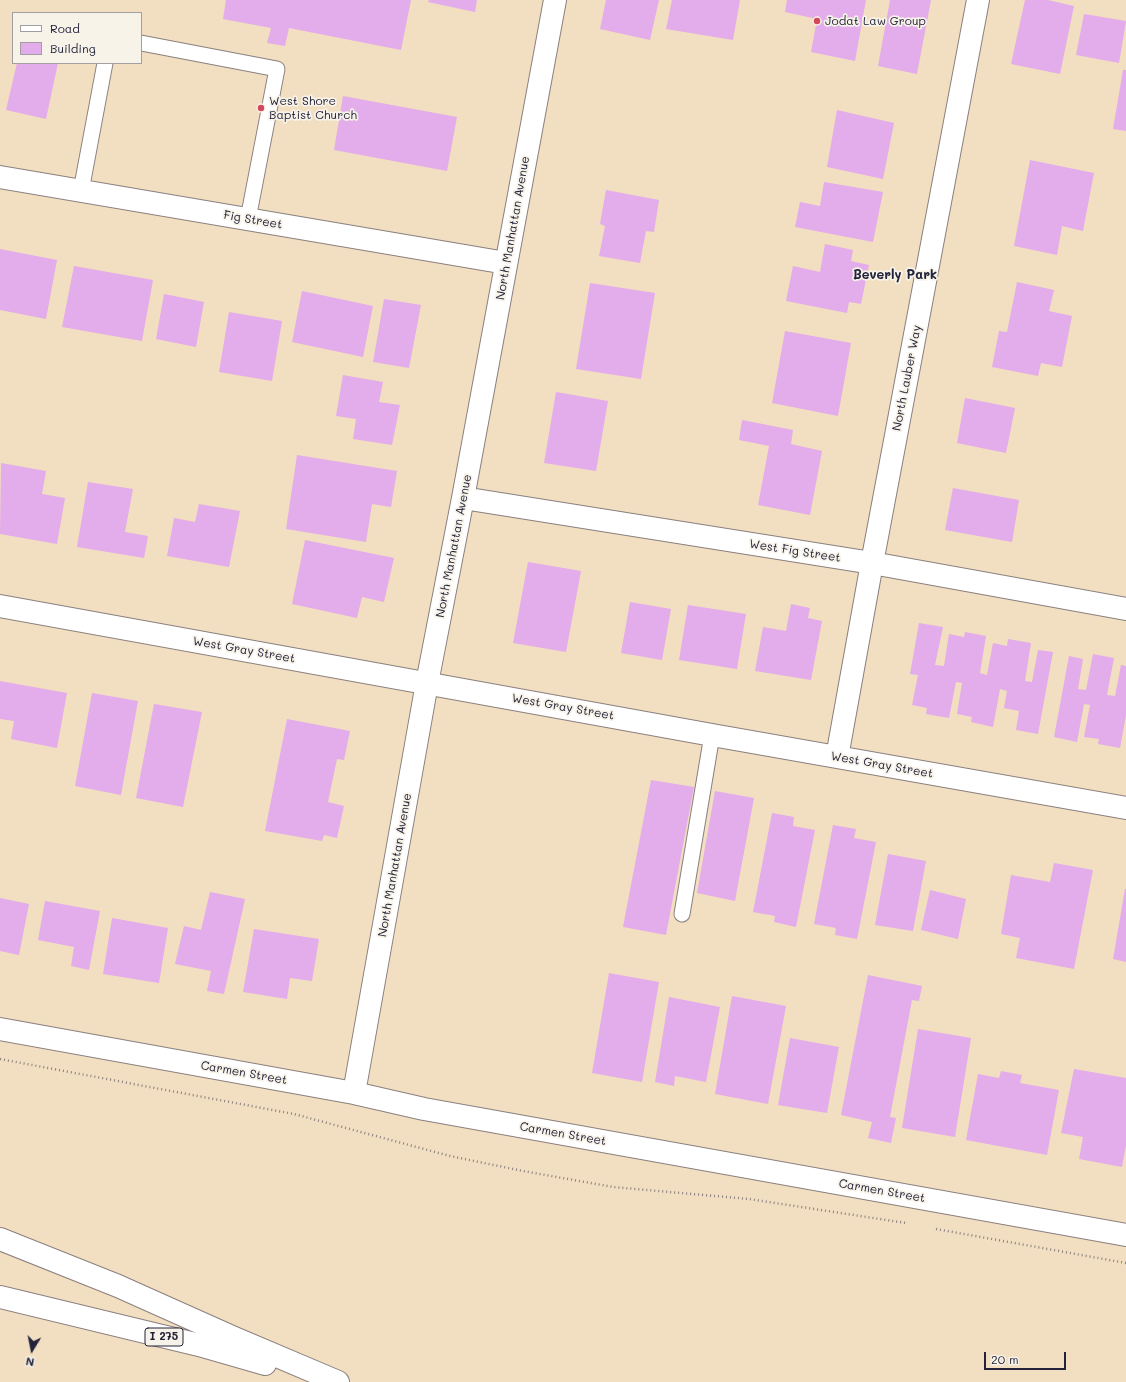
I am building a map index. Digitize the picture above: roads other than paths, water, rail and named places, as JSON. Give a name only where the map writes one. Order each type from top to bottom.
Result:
[{"type":"main road","name":"North Manhattan Avenue","points":[[354,1093],[427,683],[463,498],[555,0]]},
{"type":"main road","name":"North Lauber Way","points":[[837,757],[978,0]]},
{"type":"main road","name":"Fig Street","points":[[0,177],[506,264]]},
{"type":"main road","name":"West Fig Street","points":[[463,498],[872,563],[1126,609]]},
{"type":"main road","name":"West Gray Street","points":[[0,606],[712,735],[1126,808]]},
{"type":"main road","name":"Carmen Street","points":[[0,1029],[354,1093],[424,1109],[1126,1235]]},
{"type":"main road","points":[[0,1239],[118,1286],[338,1382]]},
{"type":"main road","name":"I 275","points":[[0,1297],[199,1345],[327,1382]]},
{"type":"lane","points":[[142,43],[277,68],[248,219]]},
{"type":"lane","points":[[81,191],[105,64]]},
{"type":"lane","points":[[682,914],[712,735]]},
{"type":"place","name":"Jodat Law Group","points":[[817,21]]},
{"type":"place","name":"West Shore Baptist Church","points":[[261,108]]},
{"type":"district","name":"Beverly Park","points":[[895,275]]}]
